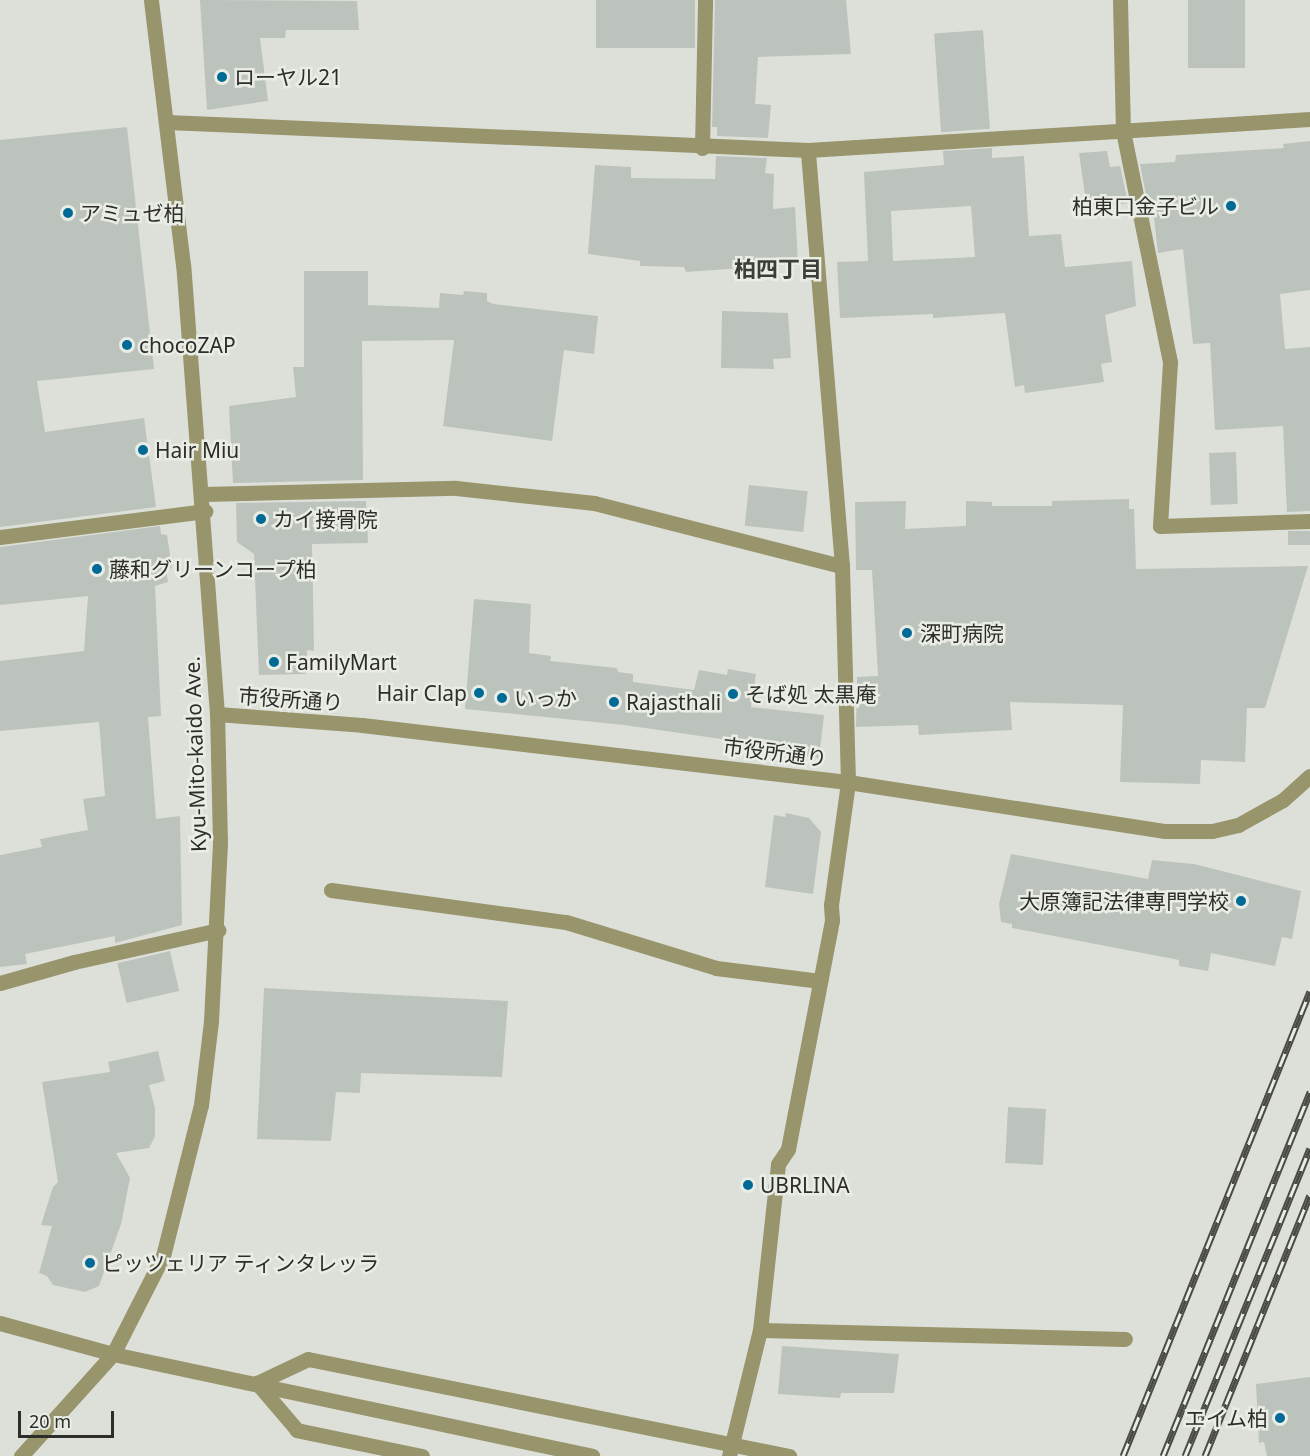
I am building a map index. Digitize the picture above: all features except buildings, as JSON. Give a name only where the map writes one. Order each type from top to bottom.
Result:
[{"type":"street","name":"Kyu-Mito-kaido Ave.","points":[[22,1456],[113,1354],[163,1256],[201,1105],[218,930],[217,714],[205,511],[167,122],[151,0]]},
{"type":"street","points":[[702,148],[705,0]]},
{"type":"street","points":[[1120,0],[1123,131],[1170,362],[1160,526],[1310,521]]},
{"type":"street","points":[[167,122],[702,148],[808,150],[1310,119]]},
{"type":"street","points":[[731,1450],[760,1330],[778,1164],[788,1149],[832,920],[831,904],[848,782],[842,566],[808,150]]},
{"type":"street","points":[[203,494],[456,488],[571,501],[842,566]]},
{"type":"street","points":[[0,537],[205,511]]},
{"type":"street","name":"市役所通り","points":[[217,714],[362,725],[848,782],[1165,831],[1212,831],[1238,825],[1274,806],[1310,776]]},
{"type":"street","points":[[331,890],[566,922],[716,968],[820,981]]},
{"type":"street","points":[[0,983],[74,962],[218,930]]},
{"type":"street","points":[[0,1323],[113,1354],[592,1456]]},
{"type":"street","points":[[760,1330],[1125,1339]]},
{"type":"street","points":[[257,1383],[308,1359],[731,1450],[789,1456]]},
{"type":"street","points":[[257,1383],[297,1430],[422,1456]]},
{"type":"railway","points":[[1123,1456],[1310,991]]},
{"type":"railway","points":[[1163,1456],[1310,1092]]},
{"type":"railway","points":[[1185,1456],[1310,1148]]},
{"type":"railway","points":[[1205,1456],[1310,1195]]},
{"type":"place","name":"ローヤル21","points":[[222,77]]},
{"type":"place","name":"柏東口金子ビル","points":[[1231,206]]},
{"type":"place","name":"アミュゼ柏","points":[[68,213]]},
{"type":"place","name":"chocoZAP","points":[[127,345]]},
{"type":"place","name":"Hair Miu","points":[[143,450]]},
{"type":"place","name":"カイ接骨院","points":[[261,519]]},
{"type":"place","name":"藤和グリーンコープ柏","points":[[97,569]]},
{"type":"place","name":"深町病院","points":[[907,633]]},
{"type":"place","name":"FamilyMart","points":[[274,662]]},
{"type":"place","name":"Hair Clap","points":[[479,693]]},
{"type":"place","name":"そば処 太黒庵","points":[[733,694]]},
{"type":"place","name":"いっか","points":[[502,698]]},
{"type":"place","name":"Rajasthali","points":[[614,702]]},
{"type":"place","name":"大原簿記法律専門学校","points":[[1241,901]]},
{"type":"place","name":"UBRLINA","points":[[748,1185]]},
{"type":"place","name":"ピッツェリア ティンタレッラ","points":[[90,1263]]},
{"type":"place","name":"エイム柏","points":[[1280,1418]]},
{"type":"district","name":"柏四丁目","points":[[778,269]]}]
